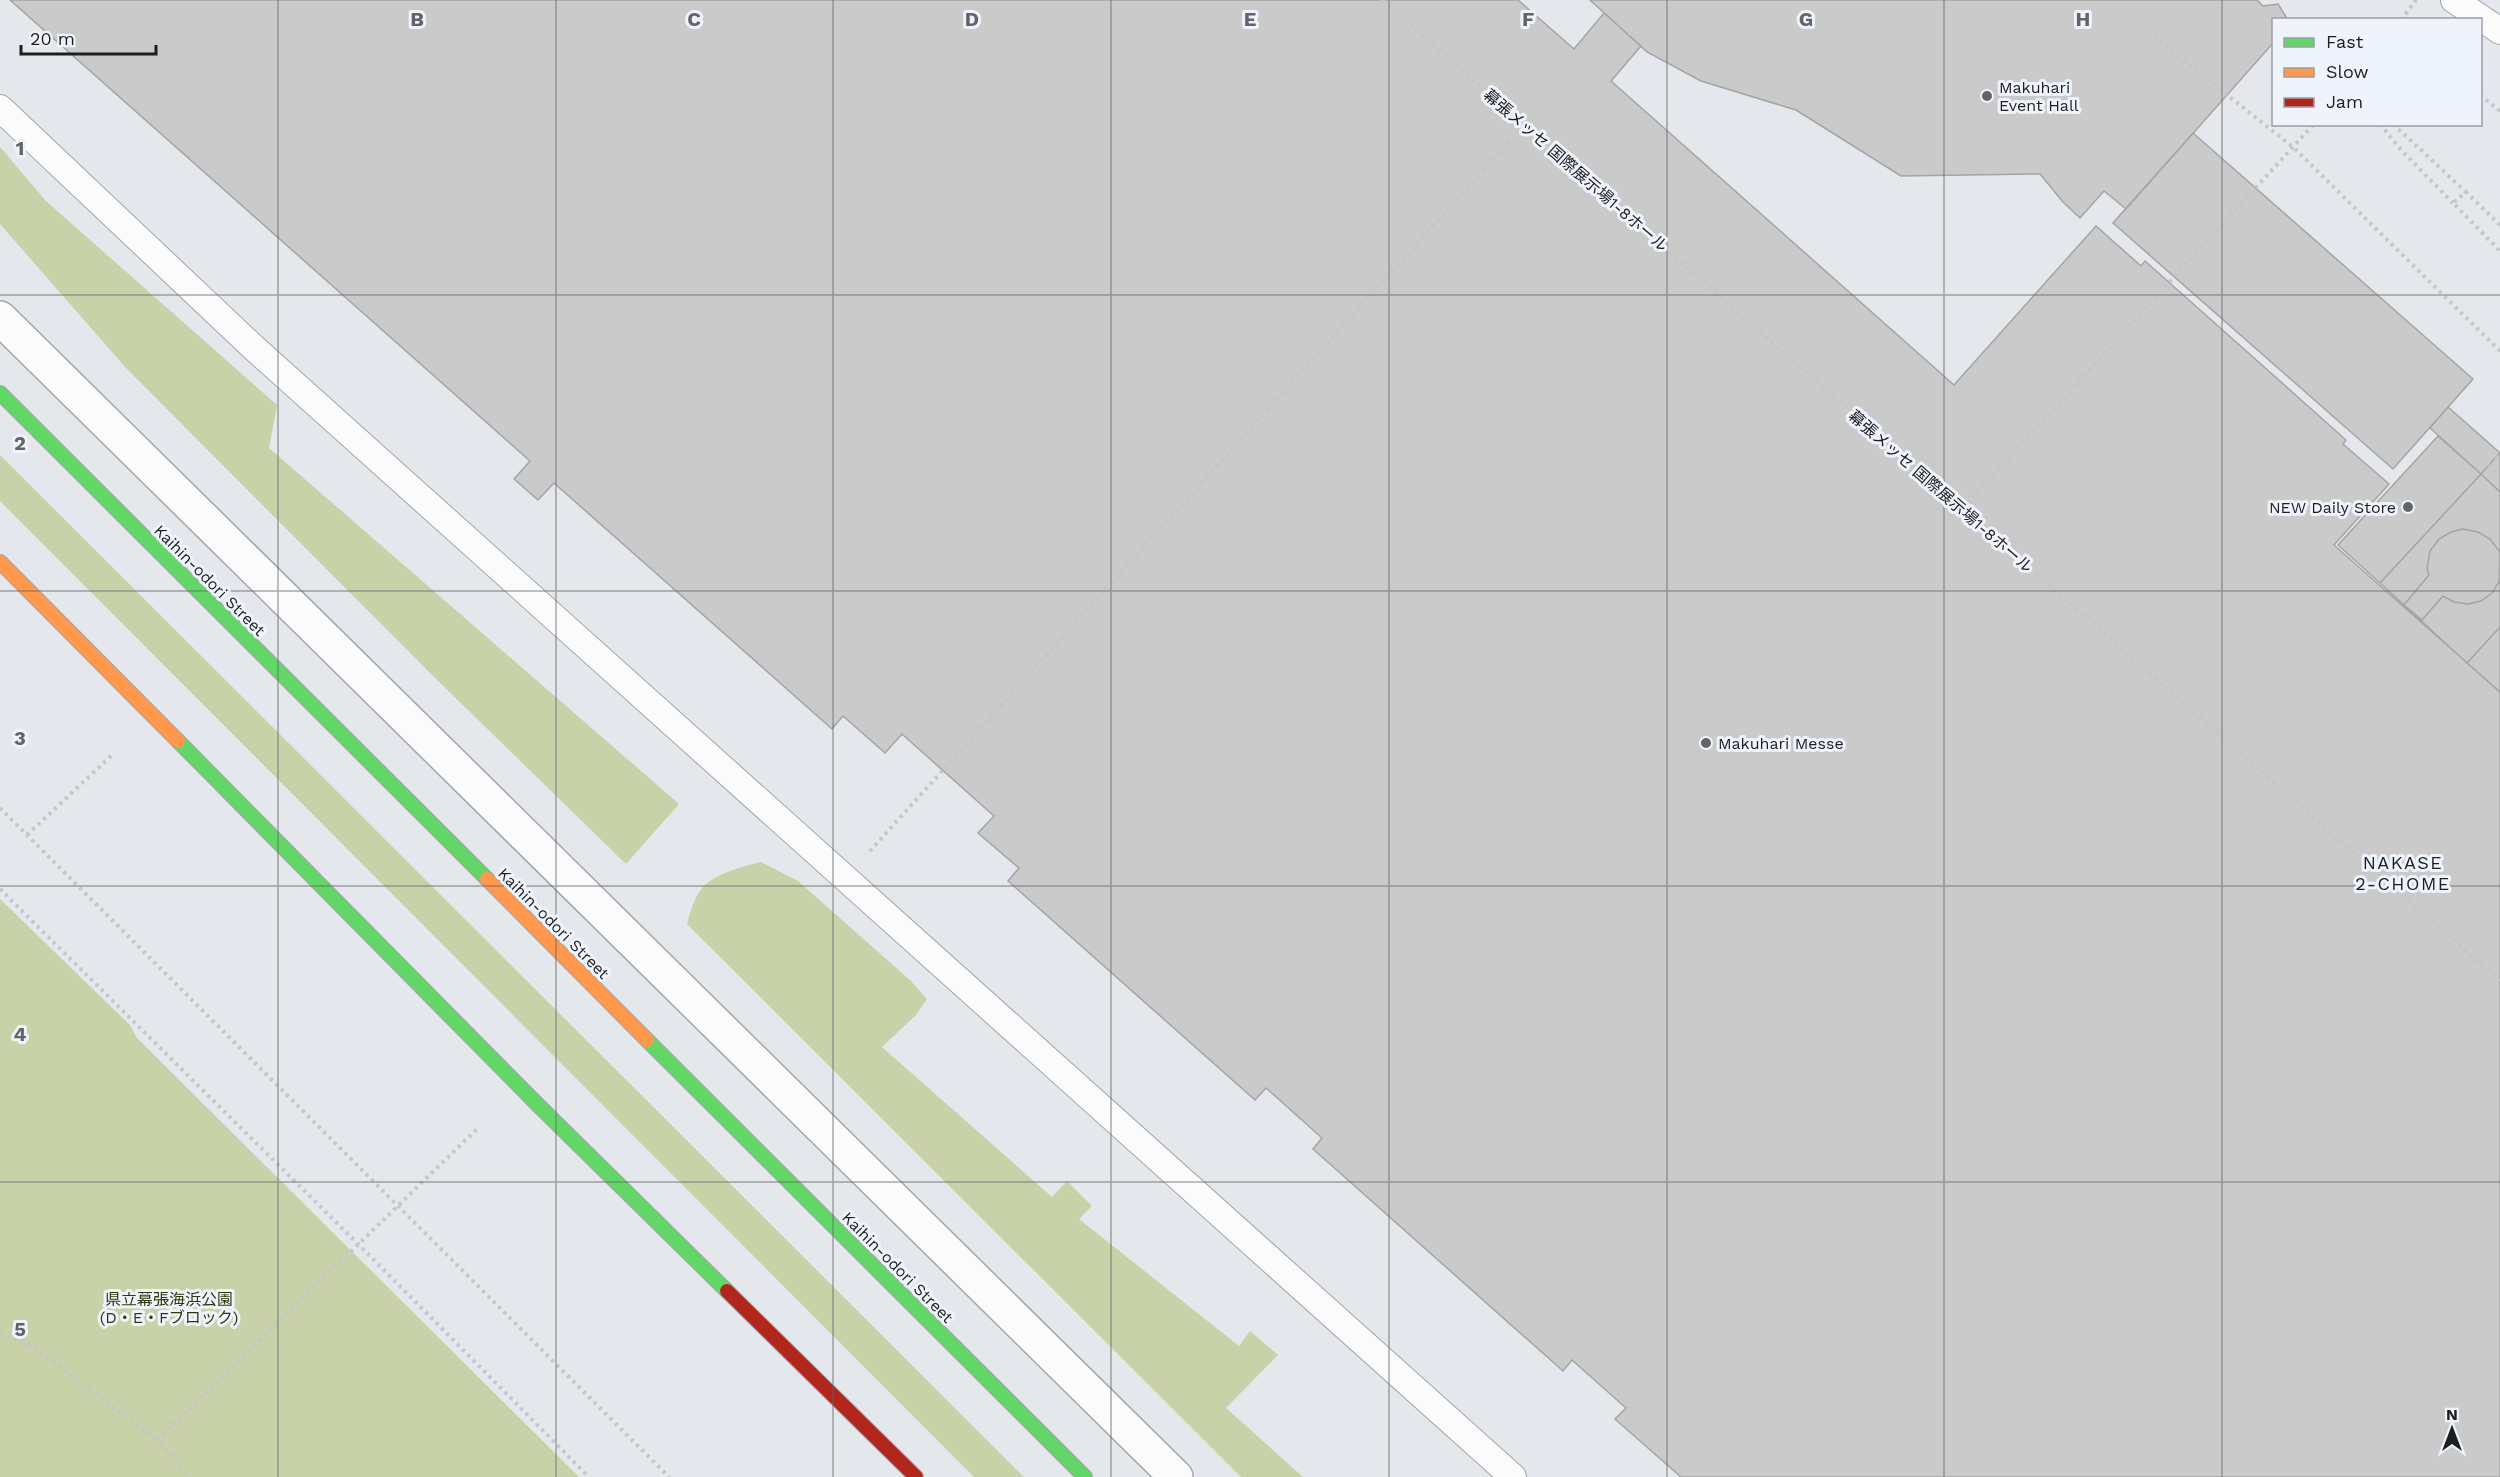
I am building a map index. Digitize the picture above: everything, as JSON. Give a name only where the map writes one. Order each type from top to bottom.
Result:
[{"type":"street","points":[[0,318],[1176,1477]]},
{"type":"street","name":"Kaihin-odori Street","points":[[0,393],[1085,1477]]},
{"type":"street","points":[[0,562],[537,1104],[916,1477]]},
{"type":"lane","points":[[2454,0],[2481,18]]},
{"type":"lane","points":[[2482,19],[2500,31]]},
{"type":"lane","points":[[0,108],[254,348],[1513,1477]]},
{"type":"path","name":"幕張メッセ 国際展示場1-8ホール","points":[[1382,0],[2500,981]]},
{"type":"path","points":[[2402,18],[2416,0]]},
{"type":"path","points":[[2154,38],[2293,147],[2500,351]]},
{"type":"path","points":[[2482,96],[2500,111]]},
{"type":"path","points":[[845,878],[1524,125]]},
{"type":"path","points":[[1962,509],[2312,126]]},
{"type":"path","points":[[2382,126],[2401,150],[2500,251]]},
{"type":"path","points":[[2395,126],[2500,225]]},
{"type":"path","points":[[2453,203],[2466,192]]},
{"type":"path","points":[[2496,457],[2500,461]]},
{"type":"path","points":[[2489,465],[2500,475]]},
{"type":"path","points":[[27,835],[112,755]]},
{"type":"path","points":[[0,808],[669,1477]]},
{"type":"path","points":[[0,889],[589,1477]]},
{"type":"path","points":[[157,1440],[479,1127]]},
{"type":"path","points":[[0,1333],[34,1347],[157,1440],[190,1477]]},
{"type":"green space","points":[[0,147],[46,201],[277,405],[269,448],[679,804],[626,864],[431,674],[126,368],[0,224]]},
{"type":"green space","points":[[0,455],[1024,1477],[974,1477],[0,501]]},
{"type":"green space","points":[[761,862],[798,881],[911,981],[927,999],[916,1015],[882,1047],[1052,1197],[1067,1181],[1092,1206],[1079,1219],[1239,1346],[1250,1331],[1278,1355],[1226,1408],[1303,1477],[1241,1477],[687,924],[696,898],[705,885],[724,874]]},
{"type":"green space","name":"県立幕張海浜公園 (D・E・Fブロック)","points":[[0,899],[130,1025],[137,1038],[579,1477],[0,1477]]},
{"type":"building","name":"Makuhari Messe","points":[[10,0],[1518,0],[1574,49],[1604,13],[1641,46],[1611,81],[1954,385],[2096,226],[2141,266],[2145,261],[2346,440],[2343,444],[2389,484],[2334,545],[2500,692],[2500,1477],[1681,1477],[1615,1419],[1626,1408],[1572,1360],[1563,1371],[1313,1149],[1322,1138],[1266,1088],[1255,1100],[1008,881],[1019,868],[978,833],[994,816],[902,734],[885,753],[843,716],[832,729],[554,483],[538,500],[514,479],[530,461]]},
{"type":"building","name":"Makuhari Event Hall","points":[[1590,0],[2257,0],[2263,6],[2278,4],[2287,18],[2272,18],[2272,44],[2126,209],[2104,191],[2080,218],[2063,202],[2040,174],[1901,176],[1796,110],[1701,81],[1647,52]]},
{"type":"building","points":[[2193,133],[2473,379],[2393,469],[2113,223]]},
{"type":"building","points":[[2448,407],[2500,453],[2481,474],[2430,428]]},
{"type":"building","points":[[2438,436],[2481,474],[2380,583],[2338,545]]},
{"type":"building","points":[[2500,453],[2500,492],[2481,474]]},
{"type":"building","points":[[2481,474],[2500,492],[2500,627],[2467,663],[2380,583]]},
{"type":"building","points":[[2463,529],[2478,532],[2490,539],[2500,552],[2499,582],[2492,593],[2481,601],[2468,604],[2454,602],[2443,596],[2422,620],[2404,605],[2429,575],[2427,568],[2430,551],[2439,539],[2451,532]]},
{"type":"building","points":[[2500,627],[2500,692],[2467,663]]},
{"type":"traffic: fast","points":[[0,393],[487,879]]},
{"type":"traffic: fast","points":[[178,741],[537,1104],[727,1291]]},
{"type":"traffic: fast","points":[[647,1040],[1085,1477]]},
{"type":"traffic: slow","points":[[0,562],[178,741]]},
{"type":"traffic: slow","points":[[487,879],[647,1040]]},
{"type":"traffic: jam","points":[[727,1291],[916,1477]]},
{"type":"place","name":"Makuhari Event Hall","points":[[1987,96]]},
{"type":"place","name":"NEW Daily Store","points":[[2408,507]]},
{"type":"place","name":"Makuhari Messe","points":[[1706,743]]},
{"type":"district","name":"NAKASE 2-CHOME","points":[[2403,873]]}]
